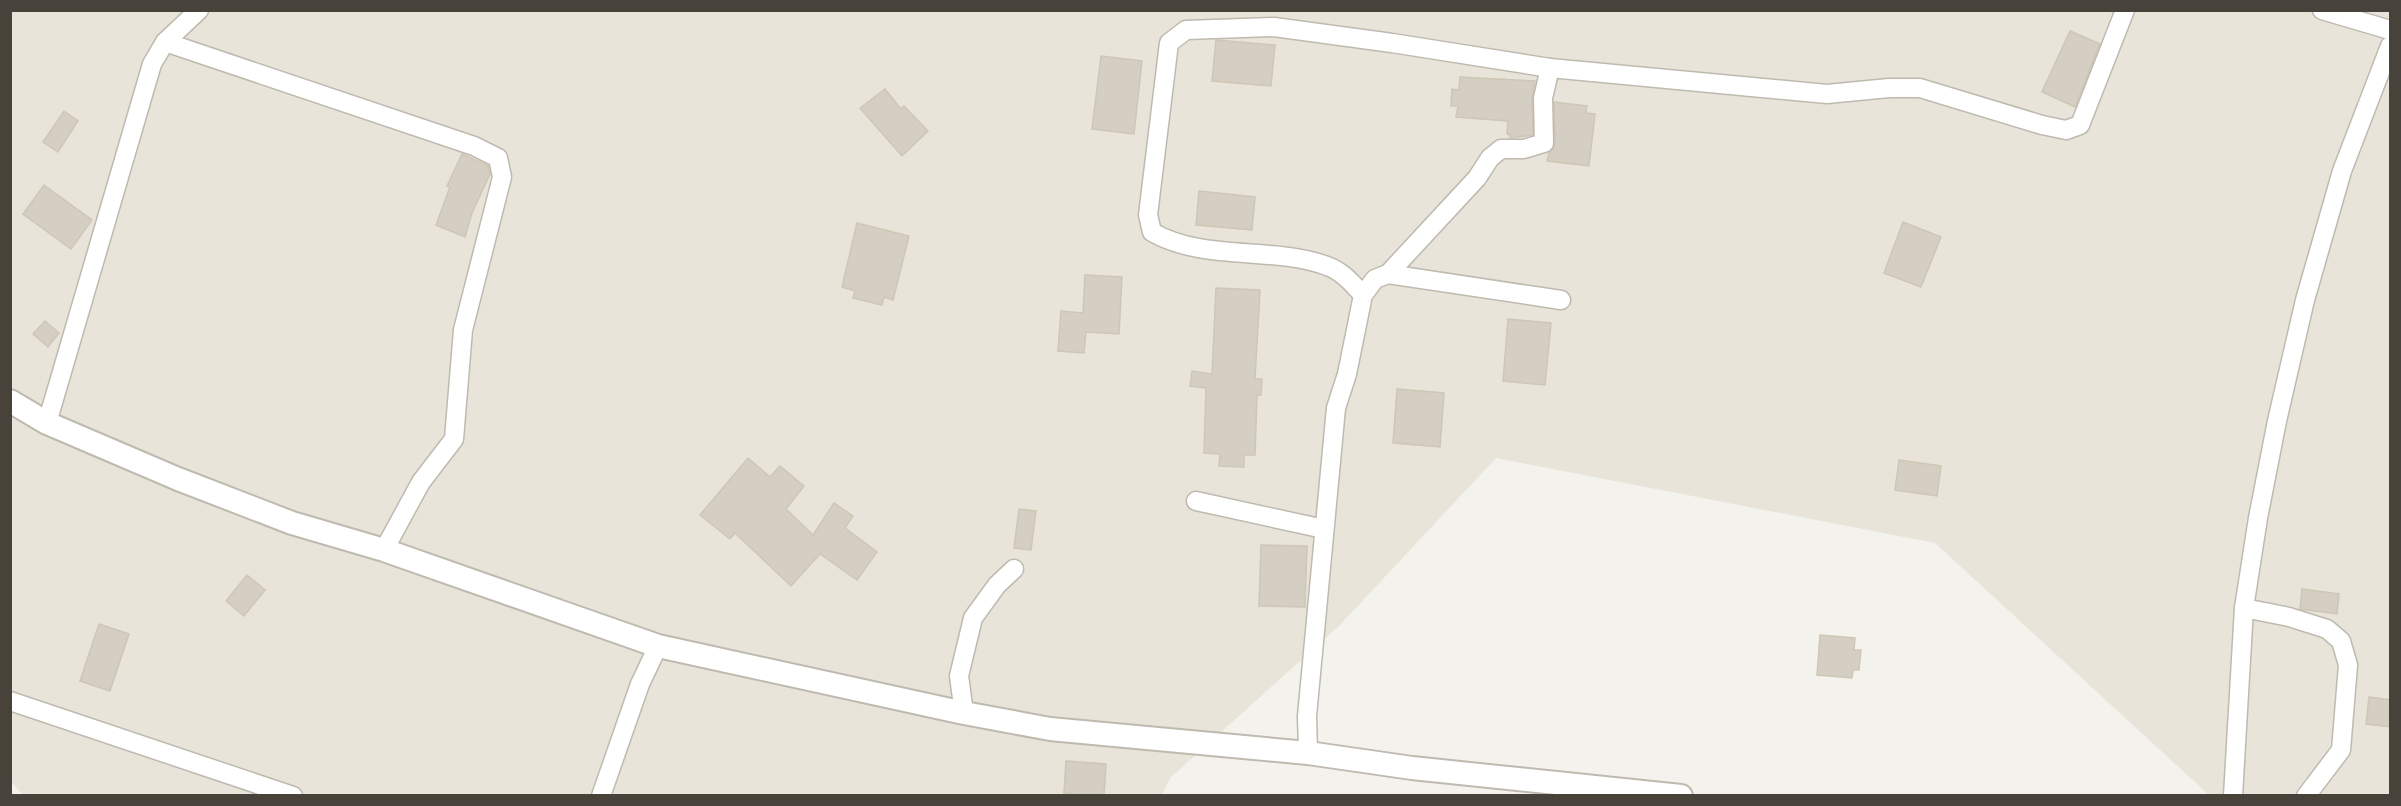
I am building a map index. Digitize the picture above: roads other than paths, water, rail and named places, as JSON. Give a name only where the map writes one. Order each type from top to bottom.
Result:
[{"type":"street","points":[[47,423],[153,64],[165,42],[199,10]]},
{"type":"street","points":[[1363,295],[1347,278],[1329,266],[1295,258],[1250,255],[1170,242],[1152,232],[1148,215],[1169,43],[1186,30],[1275,19],[1392,43],[1550,68],[1827,94],[1889,88],[1920,88],[2042,125],[2066,130],[2080,125],[2125,10]]},
{"type":"street","points":[[2322,10],[2391,30]]},
{"type":"street","points":[[165,42],[474,146],[498,158],[502,177],[463,330],[454,439],[421,482],[384,550]]},
{"type":"street","points":[[2233,795],[2244,608],[2273,443],[2305,300],[2342,171],[2391,46]]},
{"type":"street","points":[[1308,753],[1307,716],[1336,408],[1347,374],[1363,295],[1375,279],[1388,274],[1478,178],[1490,158],[1501,149],[1524,149],[1544,143],[1543,98],[1550,68]]},
{"type":"street","points":[[1388,274],[1560,300]]},
{"type":"street","points":[[10,401],[47,423],[178,479],[281,519],[384,550],[658,646],[964,713],[1050,729],[1308,753],[1412,768],[1681,795]]},
{"type":"street","points":[[1196,501],[1324,529]]},
{"type":"street","points":[[964,713],[959,676],[974,618],[997,585],[1014,569]]},
{"type":"street","points":[[2244,608],[2289,617],[2326,629],[2341,641],[2348,665],[2341,750],[2306,795]]},
{"type":"street","points":[[601,795],[640,684],[658,646]]},
{"type":"street","points":[[10,701],[293,795]]}]
